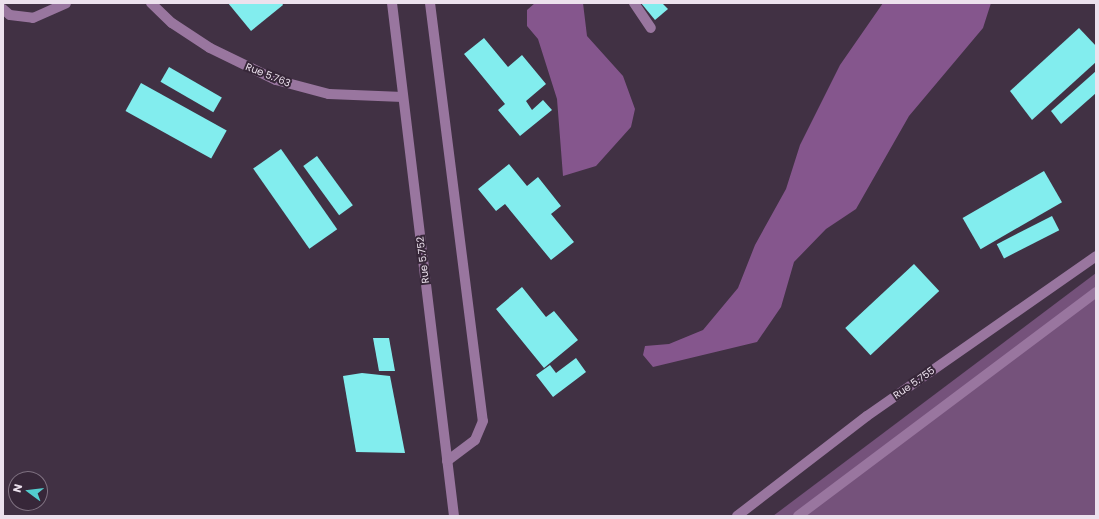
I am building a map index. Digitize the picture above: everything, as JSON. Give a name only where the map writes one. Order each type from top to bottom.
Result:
[{"type":"lane","points":[[3,9],[10,15],[33,18],[66,3]]},
{"type":"lane","name":"Rue 5.763","points":[[151,3],[172,23],[210,48],[276,80],[330,94],[403,97]]},
{"type":"lane","name":"Rue 5.752","points":[[392,3],[454,516]]},
{"type":"lane","points":[[430,3],[483,422],[475,440],[447,462]]},
{"type":"lane","points":[[634,3],[651,28]]},
{"type":"lane","name":"Rue 5.755","points":[[737,516],[867,416],[1095,255]]},
{"type":"lane","points":[[798,516],[1096,292]]},
{"type":"shaded area","points":[[535,3],[583,3],[587,36],[623,76],[635,109],[631,127],[596,166],[563,176],[557,99],[538,39],[527,26],[527,10]]},
{"type":"shaded area","points":[[883,3],[991,3],[983,28],[909,116],[856,209],[826,229],[794,262],[781,307],[757,342],[653,367],[643,355],[645,346],[669,344],[703,330],[738,288],[755,245],[786,189],[800,145],[840,65]]},
{"type":"shaded area","points":[[1096,273],[1096,516],[773,516]]},
{"type":"building","points":[[228,3],[282,3],[283,5],[251,31]]},
{"type":"building","points":[[641,3],[662,3],[668,9],[655,20]]},
{"type":"building","points":[[1079,28],[1096,46],[1096,62],[1032,120],[1010,91]]},
{"type":"building","points":[[484,38],[508,67],[522,55],[546,84],[526,101],[532,110],[543,100],[552,110],[520,136],[498,110],[505,104],[464,54]]},
{"type":"building","points":[[169,67],[222,98],[213,112],[160,82]]},
{"type":"building","points":[[1096,71],[1096,93],[1061,124],[1051,111]]},
{"type":"building","points":[[141,83],[227,131],[211,158],[125,111]]},
{"type":"building","points":[[281,149],[337,229],[309,249],[253,169]]},
{"type":"building","points":[[317,156],[353,205],[339,215],[303,166]]},
{"type":"building","points":[[509,164],[527,186],[538,177],[561,206],[551,214],[574,242],[551,260],[505,204],[496,211],[478,189]]},
{"type":"building","points":[[1044,171],[1062,202],[981,249],[963,218]]},
{"type":"building","points":[[1052,216],[1059,230],[1004,258],[997,244]]},
{"type":"building","points":[[914,264],[939,291],[870,355],[845,328]]},
{"type":"building","points":[[522,287],[546,317],[554,311],[578,340],[544,368],[496,309]]},
{"type":"building","points":[[373,338],[389,338],[395,371],[379,371]]},
{"type":"building","points":[[576,358],[586,372],[553,397],[536,375],[550,365],[556,373]]},
{"type":"building","points":[[362,373],[390,376],[405,453],[356,452],[343,376]]}]
